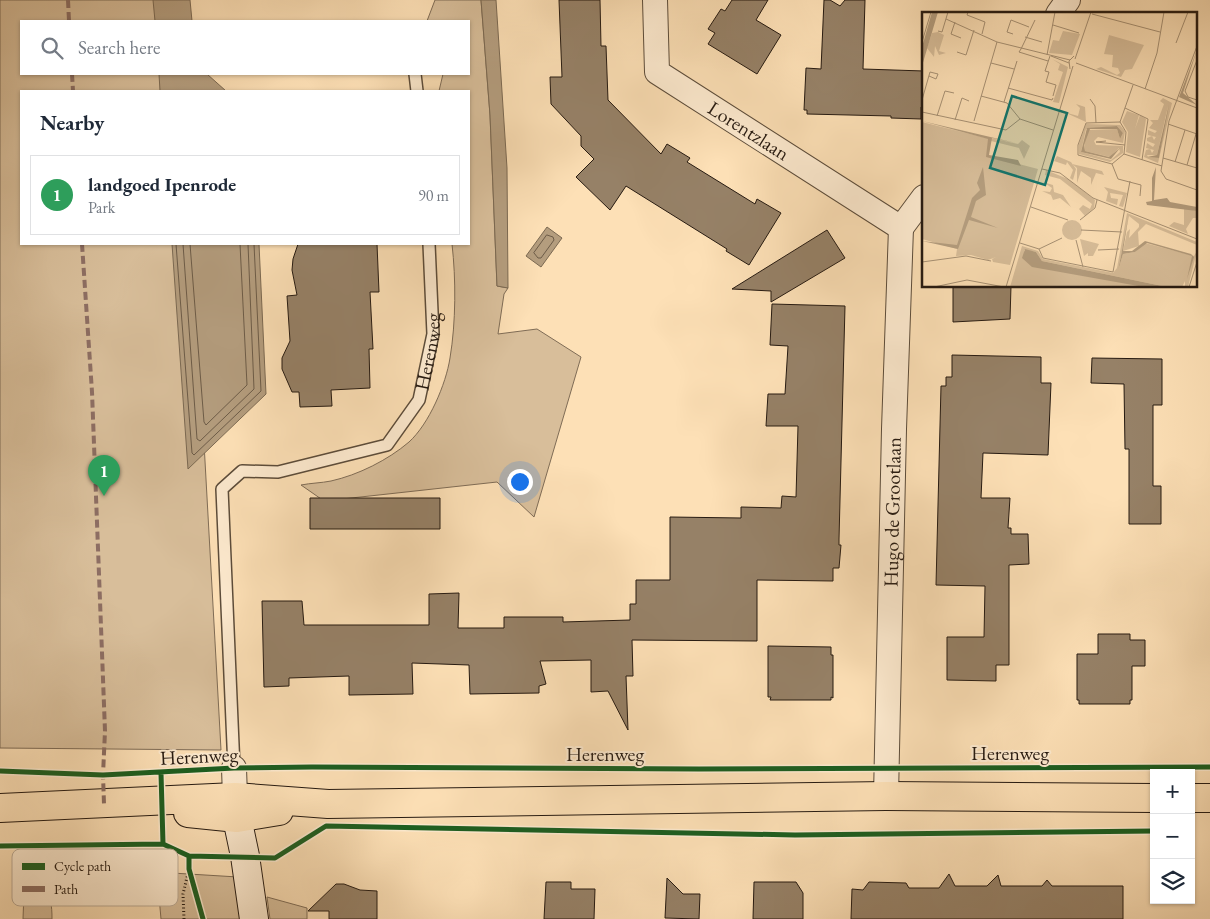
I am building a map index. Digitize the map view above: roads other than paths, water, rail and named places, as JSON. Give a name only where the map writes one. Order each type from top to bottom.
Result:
[{"type":"main road","points":[[0,808],[104,804],[236,808],[328,804],[886,796],[1150,798]]},
{"type":"main road","points":[[1195,798],[1210,798]]},
{"type":"main road","points":[[236,808],[254,919]]},
{"type":"street","name":"Lorentzlaan","points":[[655,0],[657,72],[901,228]]},
{"type":"street","points":[[1059,12],[1068,0]]},
{"type":"street","points":[[901,228],[922,200]]},
{"type":"street","name":"Hugo de Grootlaan","points":[[886,796],[894,429],[901,228]]},
{"type":"street","name":"Herenweg","points":[[234,768],[236,808]]},
{"type":"lane","points":[[415,75],[417,90]]},
{"type":"lane","name":"Herenweg","points":[[234,768],[222,489],[242,471],[278,472],[387,445],[419,400],[433,334],[429,245]]},
{"type":"water","points":[[153,0],[190,0],[192,20],[155,20]]},
{"type":"water","points":[[481,0],[496,0],[507,168],[508,288],[497,286],[490,115]]},
{"type":"water","points":[[159,75],[208,75],[225,90],[160,90]]},
{"type":"water","points":[[547,227],[562,238],[541,267],[526,256]]},
{"type":"water","points":[[172,245],[259,245],[266,394],[188,469]]},
{"type":"place","name":"landgoed Ipenrode","points":[[104,496]]}]
